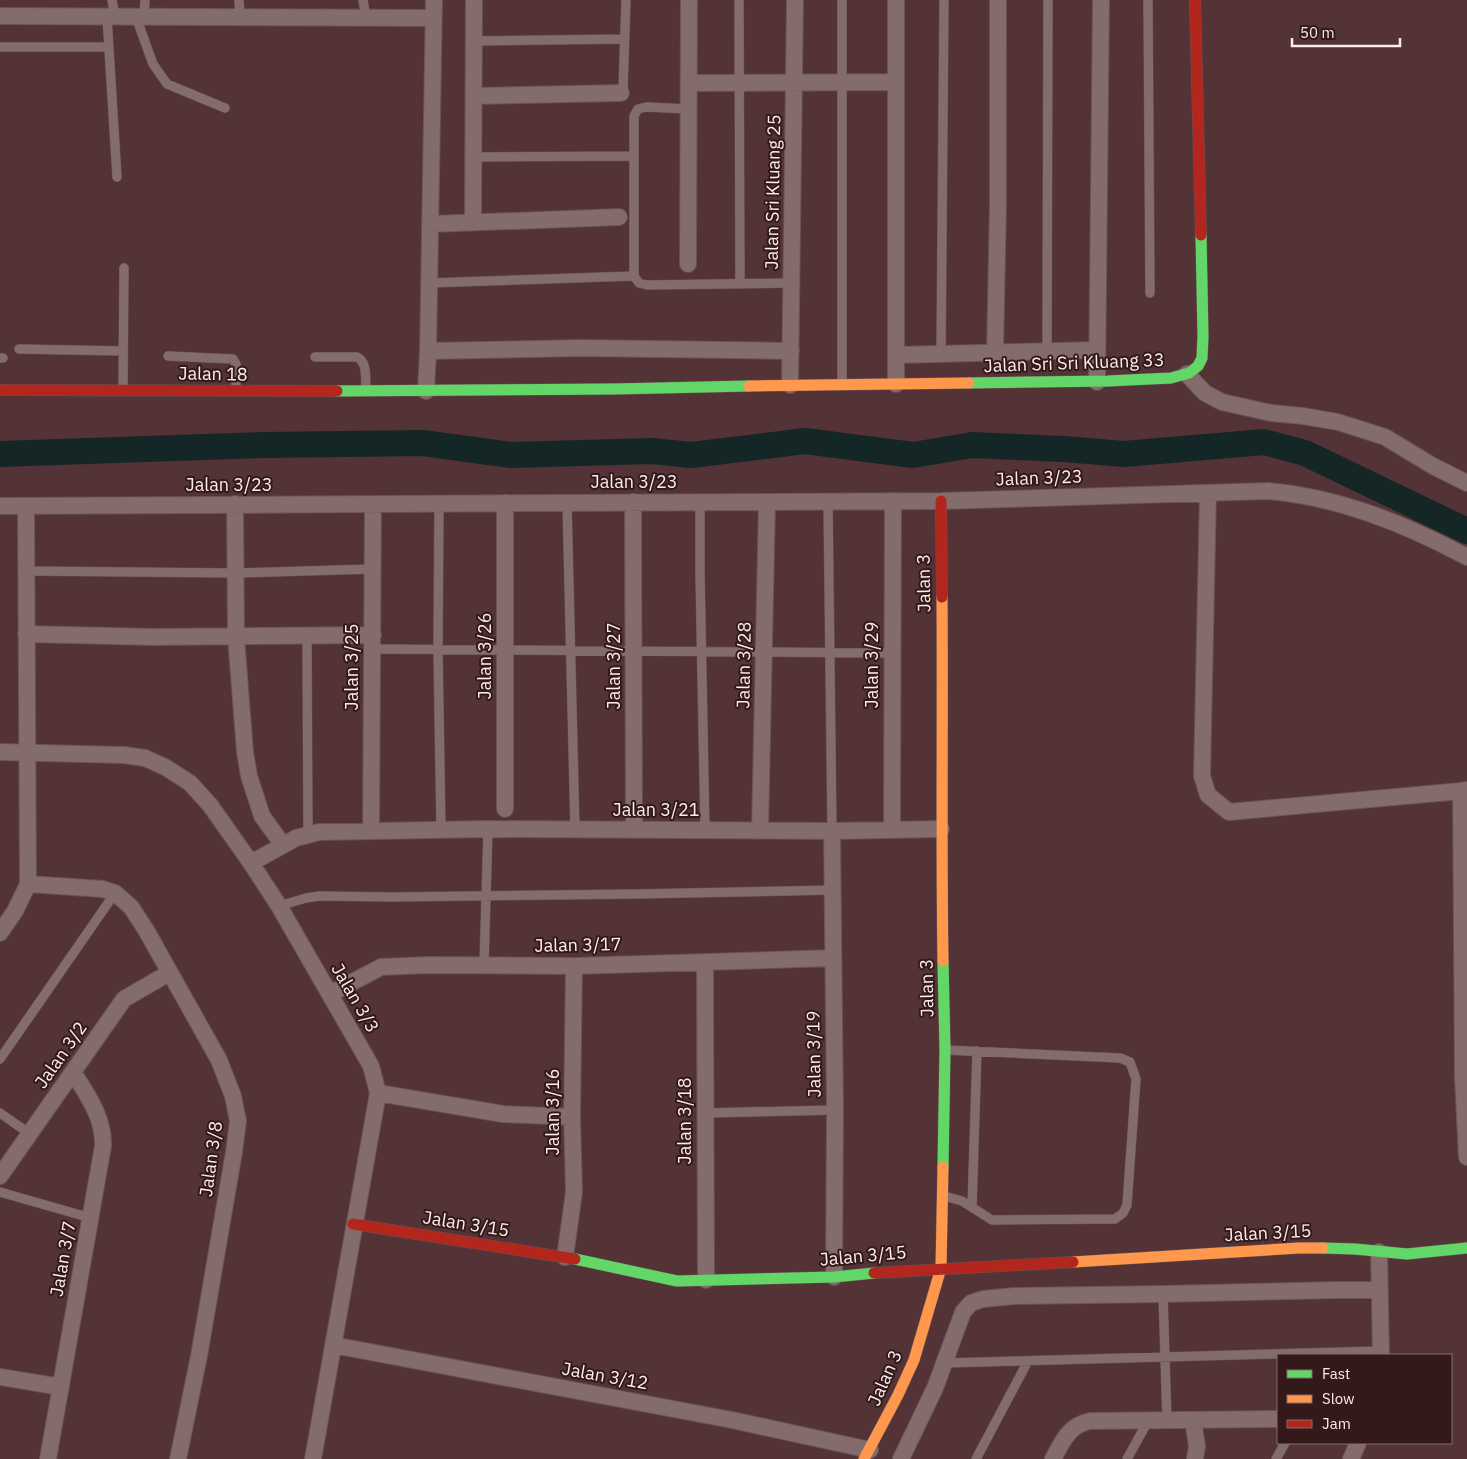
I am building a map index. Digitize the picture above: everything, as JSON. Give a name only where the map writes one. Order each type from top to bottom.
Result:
[{"type":"street","points":[[426,391],[431,224],[434,0]]},
{"type":"street","points":[[473,222],[474,0]]},
{"type":"street","points":[[688,264],[689,0]]},
{"type":"street","name":"Jalan Sri Kluang 25","points":[[790,385],[795,0]]},
{"type":"street","points":[[896,0],[896,384]]},
{"type":"street","points":[[995,352],[998,204],[998,0]]},
{"type":"street","points":[[1097,382],[1101,0]]},
{"type":"street","name":"Jalan Sri Sri Kluang 33","points":[[426,391],[1097,382],[1171,378],[1187,374],[1198,366],[1202,358],[1203,336],[1195,0]]},
{"type":"street","points":[[0,16],[434,18]]},
{"type":"street","points":[[689,83],[896,82]]},
{"type":"street","points":[[474,96],[620,94]]},
{"type":"street","points":[[431,224],[619,216]]},
{"type":"street","points":[[428,351],[581,348],[791,351]]},
{"type":"street","points":[[896,355],[1097,350]]},
{"type":"street","points":[[1187,374],[1205,393],[1222,402],[1270,413],[1338,422],[1385,438],[1467,483]]},
{"type":"street","name":"Jalan 18","points":[[0,390],[426,391]]},
{"type":"street","name":"Jalan 3/23","points":[[0,506],[940,501],[1268,491],[1293,493],[1367,513],[1406,527],[1467,557]]},
{"type":"street","points":[[1208,493],[1202,776],[1208,795],[1229,812],[1464,791],[1463,1077],[1467,1157]]},
{"type":"street","name":"Jalan 3/29","points":[[892,829],[893,501]]},
{"type":"street","name":"Jalan 3","points":[[867,1454],[914,1360],[941,1268],[945,1050],[941,829],[943,720],[940,501]]},
{"type":"street","name":"Jalan 3/27","points":[[633,502],[634,830]]},
{"type":"street","name":"Jalan 3/28","points":[[760,830],[767,502]]},
{"type":"street","name":"Jalan 3/26","points":[[505,503],[505,809]]},
{"type":"street","points":[[236,504],[236,637],[245,752],[262,816],[283,845]]},
{"type":"street","name":"Jalan 3/25","points":[[371,831],[373,504]]},
{"type":"street","points":[[0,933],[15,912],[28,884],[26,506]]},
{"type":"street","points":[[26,634],[155,637],[307,636],[373,642]]},
{"type":"street","name":"Jalan 3/3","points":[[0,752],[124,755],[145,758],[165,767],[190,783],[210,805],[252,862],[280,906],[371,1066],[378,1093],[353,1224],[313,1459]]},
{"type":"street","name":"Jalan 3/21","points":[[308,833],[488,829],[832,831],[941,829]]},
{"type":"street","name":"Jalan 3/19","points":[[832,831],[835,1110],[834,1277]]},
{"type":"street","points":[[252,862],[308,833]]},
{"type":"street","points":[[28,884],[103,889],[115,893]]},
{"type":"street","name":"Jalan 3/8","points":[[115,893],[131,906],[219,1060],[233,1096],[238,1121],[199,1356],[178,1459]]},
{"type":"street","name":"Jalan 3/17","points":[[330,994],[381,967],[574,966],[834,958]]},
{"type":"street","name":"Jalan 3/18","points":[[704,962],[706,1280]]},
{"type":"street","name":"Jalan 3/16","points":[[565,1257],[574,1192],[572,1117],[574,966]]},
{"type":"street","name":"Jalan 3/2","points":[[0,1176],[124,1000],[169,973]]},
{"type":"street","name":"Jalan 3/7","points":[[48,1459],[91,1218],[103,1134],[100,1120],[73,1072]]},
{"type":"street","points":[[378,1093],[503,1114],[572,1117]]},
{"type":"street","name":"Jalan 3/15","points":[[353,1224],[565,1257],[677,1281],[834,1277],[941,1268],[1299,1248],[1355,1248],[1407,1254],[1467,1248]]},
{"type":"street","points":[[1379,1252],[1381,1353]]},
{"type":"street","points":[[901,1459],[935,1388],[963,1312],[971,1303],[983,1299],[1014,1296],[1379,1290]]},
{"type":"street","name":"Jalan 3/12","points":[[333,1345],[732,1420],[867,1454]]},
{"type":"street","points":[[0,1377],[61,1387]]},
{"type":"street","points":[[1053,1459],[1067,1434],[1082,1422],[1277,1419]]},
{"type":"street","points":[[1194,1420],[1195,1459]]},
{"type":"street","points":[[1351,1459],[1358,1444]]},
{"type":"lane","points":[[112,0],[109,47],[116,177]]},
{"type":"lane","points":[[145,0],[140,17],[152,64],[167,84],[225,108]]},
{"type":"lane","points":[[239,0],[240,17]]},
{"type":"lane","points":[[363,0],[366,18]]},
{"type":"lane","points":[[620,94],[623,90],[626,0]]},
{"type":"lane","points":[[739,0],[740,284]]},
{"type":"lane","points":[[842,0],[842,384]]},
{"type":"lane","points":[[941,354],[944,0]]},
{"type":"lane","points":[[1047,351],[1048,0]]},
{"type":"lane","points":[[1148,0],[1150,293]]},
{"type":"lane","points":[[474,41],[625,39]]},
{"type":"lane","points":[[0,47],[109,47]]},
{"type":"lane","points":[[688,109],[646,107],[638,109],[634,116],[634,276],[639,283],[647,285],[791,283]]},
{"type":"lane","points":[[473,156],[634,156]]},
{"type":"lane","points":[[122,390],[124,268]]},
{"type":"lane","points":[[429,283],[634,276]]},
{"type":"lane","points":[[19,349],[123,351]]},
{"type":"lane","points":[[168,356],[233,359],[236,364],[236,392]]},
{"type":"lane","points":[[315,357],[357,357],[362,360],[365,367],[366,392]]},
{"type":"lane","points":[[828,501],[832,831]]},
{"type":"lane","points":[[700,502],[705,830]]},
{"type":"lane","points":[[438,503],[441,831]]},
{"type":"lane","points":[[567,503],[575,830]]},
{"type":"lane","points":[[26,571],[237,573],[373,569]]},
{"type":"lane","points":[[307,636],[308,833]]},
{"type":"lane","points":[[373,642],[438,650],[892,653]]},
{"type":"lane","points":[[484,965],[488,829]]},
{"type":"lane","points":[[280,906],[319,896],[487,896],[833,890]]},
{"type":"lane","points":[[0,1059],[115,893]]},
{"type":"lane","points":[[943,1196],[962,1201],[992,1220],[1115,1219],[1123,1214],[1127,1205],[1136,1079],[1130,1062],[1120,1058],[945,1050]]},
{"type":"lane","points":[[972,1206],[977,1051]]},
{"type":"lane","points":[[704,1113],[835,1110]]},
{"type":"lane","points":[[0,1113],[30,1134]]},
{"type":"lane","points":[[0,1192],[91,1218]]},
{"type":"lane","points":[[1163,1294],[1167,1421]]},
{"type":"lane","points":[[1327,1354],[1381,1353]]},
{"type":"lane","points":[[944,1364],[1277,1355]]},
{"type":"lane","points":[[976,1459],[1028,1361]]},
{"type":"lane","points":[[1128,1459],[1148,1421]]},
{"type":"lane","points":[[1276,1459],[1284,1444]]},
{"type":"waterway","points":[[0,454],[264,445],[423,443],[511,455],[652,451],[691,455],[805,441],[913,455],[972,445],[1124,454],[1264,442],[1305,453],[1467,531]]},
{"type":"traffic: fast","points":[[969,383],[1108,381],[1171,378],[1189,373],[1198,366],[1202,358],[1201,235]]},
{"type":"traffic: fast","points":[[337,391],[749,386]]},
{"type":"traffic: fast","points":[[943,961],[945,1050],[943,1167]]},
{"type":"traffic: fast","points":[[1323,1248],[1407,1254],[1467,1248]]},
{"type":"traffic: fast","points":[[575,1259],[677,1281],[834,1277],[874,1273]]},
{"type":"traffic: slow","points":[[749,386],[969,383]]},
{"type":"traffic: slow","points":[[942,597],[943,961]]},
{"type":"traffic: slow","points":[[864,1459],[914,1360],[941,1268],[943,1167]]},
{"type":"traffic: slow","points":[[1073,1262],[1323,1248]]},
{"type":"traffic: jam","points":[[1195,0],[1201,235]]},
{"type":"traffic: jam","points":[[0,390],[337,391]]},
{"type":"traffic: jam","points":[[941,501],[942,597]]},
{"type":"traffic: jam","points":[[353,1224],[575,1259]]},
{"type":"traffic: jam","points":[[874,1273],[1073,1262]]}]
